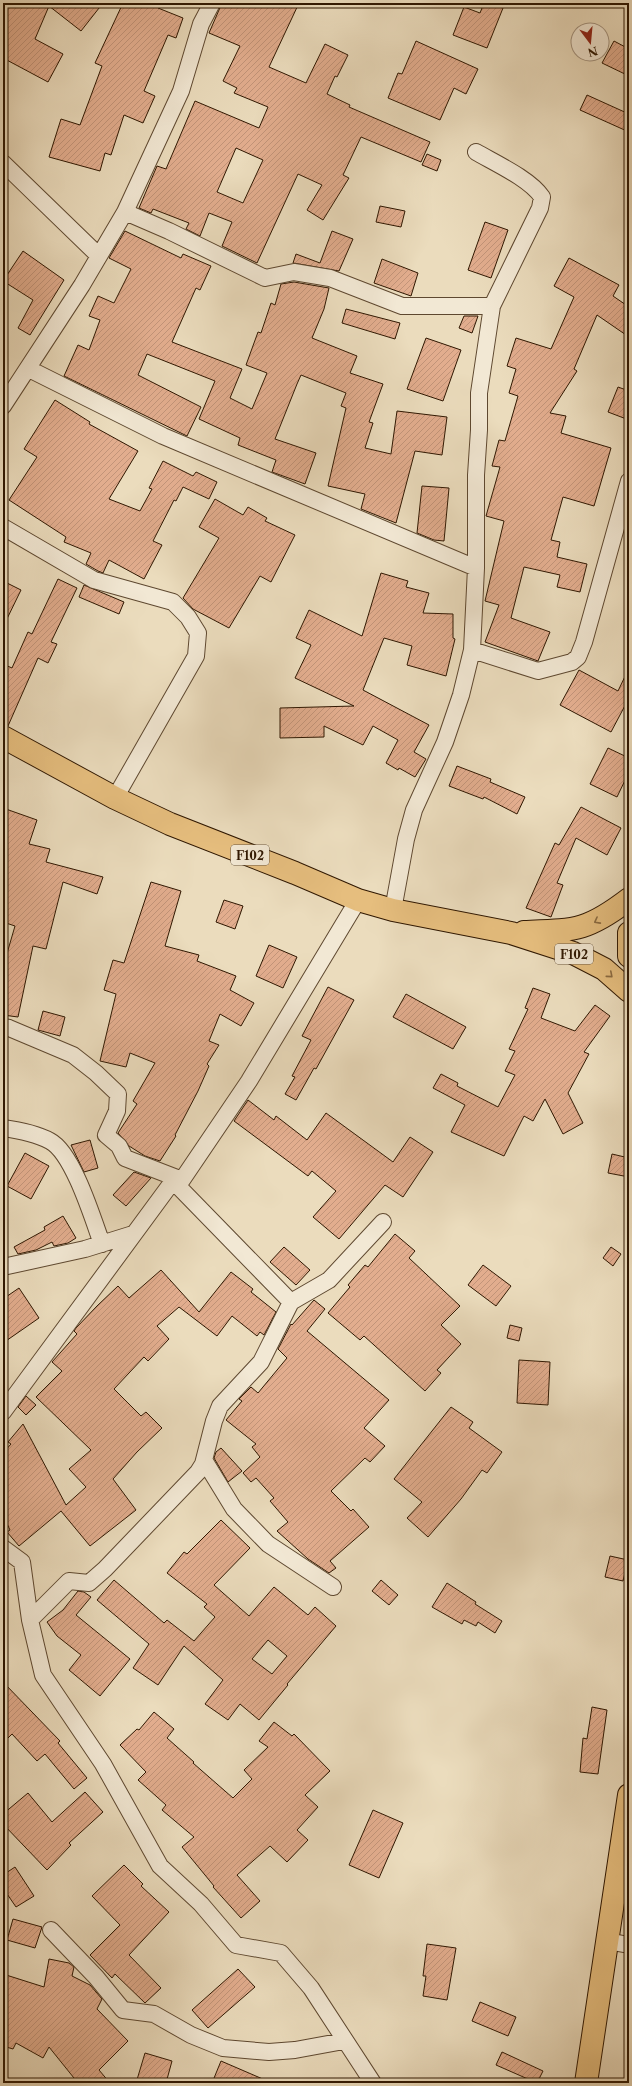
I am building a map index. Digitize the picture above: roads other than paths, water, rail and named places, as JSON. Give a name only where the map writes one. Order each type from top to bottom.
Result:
[{"type":"main road","name":"F102","points":[[3,737],[115,798],[170,824],[295,873],[358,900],[393,910],[511,933],[586,959],[604,969],[629,991]]},
{"type":"main road","name":"F102","points":[[511,933],[565,931],[583,928],[607,915],[629,899]]},
{"type":"main road","points":[[629,933],[629,956]]},
{"type":"main road","points":[[586,2083],[629,1796]]},
{"type":"street","points":[[3,406],[28,369],[125,212],[181,91],[201,24],[212,3]]},
{"type":"street","points":[[393,910],[406,839],[414,810],[445,742],[461,695],[472,650],[476,568],[476,475],[479,430],[479,393],[492,306],[540,208],[542,197],[538,191],[524,181],[476,152]]},
{"type":"street","points":[[3,163],[99,256]]},
{"type":"street","points":[[125,212],[169,231],[265,278],[294,272],[330,278],[402,306],[492,306]]},
{"type":"street","points":[[28,369],[163,436],[476,568]]},
{"type":"street","points":[[472,650],[538,671],[572,662],[578,657],[584,642],[629,481]]},
{"type":"street","points":[[3,527],[94,580],[174,602],[188,617],[198,633],[196,656],[115,798]]},
{"type":"street","points":[[3,1412],[133,1234],[178,1181],[249,1081],[358,900]]},
{"type":"street","points":[[3,1027],[10,1028],[73,1055],[96,1073],[118,1094],[117,1111],[106,1135],[119,1146],[125,1158],[178,1181],[291,1302]]},
{"type":"street","points":[[3,1128],[16,1130],[51,1141],[64,1154],[72,1166],[102,1244]]},
{"type":"street","points":[[30,1620],[69,1581],[89,1583],[105,1569],[198,1472],[204,1460],[214,1420],[220,1406],[261,1362],[291,1302],[330,1280],[383,1222]]},
{"type":"street","points":[[3,1267],[102,1244],[133,1234]]},
{"type":"street","points":[[204,1460],[234,1509],[268,1544],[333,1587]]},
{"type":"street","points":[[3,1548],[22,1562],[30,1620],[43,1675],[103,1764],[160,1866],[202,1904],[236,1945],[282,1953],[311,1988],[344,2041],[373,2083]]},
{"type":"street","points":[[51,1930],[96,1977],[123,2010],[154,2014],[192,2035],[223,2048],[269,2052],[295,2050],[344,2041]]},
{"type":"street","points":[[607,1941],[629,1945]]}]
